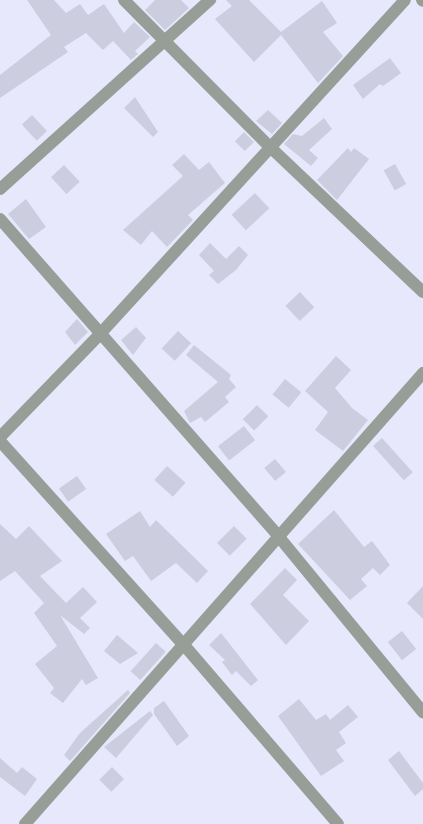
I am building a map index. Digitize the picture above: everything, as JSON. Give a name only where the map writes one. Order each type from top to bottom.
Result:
[{"type":"street","points":[[124,0],[166,40],[269,146],[423,292]]},
{"type":"street","points":[[0,189],[210,0]]},
{"type":"street","points":[[0,436],[100,334],[269,146],[405,0]]},
{"type":"street","points":[[0,219],[279,537],[423,712]]},
{"type":"street","points":[[25,824],[423,373]]},
{"type":"street","points":[[0,441],[184,645],[338,824]]},
{"type":"building","points":[[27,0],[54,0],[66,13],[80,4],[88,15],[104,4],[124,33],[134,22],[150,37],[135,51],[138,54],[131,60],[113,41],[103,50],[86,33],[64,47],[68,52],[0,98],[0,75],[51,35]]},
{"type":"building","points":[[155,0],[181,0],[189,8],[165,30],[145,10]]},
{"type":"building","points":[[226,0],[249,0],[281,32],[322,1],[337,23],[323,32],[343,56],[318,83],[281,35],[254,62],[215,19],[232,6]]},
{"type":"building","points":[[390,58],[401,73],[383,86],[380,84],[363,99],[353,85]]},
{"type":"building","points":[[135,97],[158,132],[153,137],[124,108]]},
{"type":"building","points":[[268,110],[282,123],[272,134],[256,121]]},
{"type":"building","points":[[32,115],[47,131],[37,141],[22,125]]},
{"type":"building","points":[[324,118],[332,129],[309,150],[318,158],[311,166],[284,144],[293,134],[302,136]]},
{"type":"building","points":[[244,132],[254,142],[245,151],[235,141]]},
{"type":"building","points":[[348,148],[351,152],[354,148],[369,159],[337,200],[317,180]]},
{"type":"building","points":[[184,154],[199,170],[209,162],[225,183],[188,215],[193,220],[167,247],[152,231],[141,245],[123,230],[183,176],[172,165]]},
{"type":"building","points":[[395,164],[406,184],[395,190],[384,170]]},
{"type":"building","points":[[64,165],[80,182],[67,194],[51,177]]},
{"type":"building","points":[[255,193],[269,208],[246,230],[232,215]]},
{"type":"building","points":[[26,199],[46,227],[29,239],[8,214]]},
{"type":"building","points":[[210,243],[226,259],[239,246],[248,255],[236,270],[218,284],[209,275],[214,271],[199,255]]},
{"type":"building","points":[[300,292],[314,307],[300,321],[285,306]]},
{"type":"building","points":[[77,319],[88,332],[75,345],[65,332]]},
{"type":"building","points":[[136,327],[146,338],[133,355],[121,340]]},
{"type":"building","points":[[178,331],[191,343],[175,361],[162,349]]},
{"type":"building","points":[[194,345],[231,375],[229,379],[236,387],[225,397],[229,402],[205,422],[201,417],[190,423],[184,411],[218,382],[186,355]]},
{"type":"building","points":[[336,356],[351,370],[335,388],[352,408],[368,420],[343,451],[315,430],[328,412],[305,391]]},
{"type":"building","points":[[285,379],[301,392],[289,408],[272,395]]},
{"type":"building","points":[[257,405],[268,416],[254,430],[243,419]]},
{"type":"building","points":[[244,426],[255,440],[229,461],[218,446]]},
{"type":"building","points":[[382,438],[413,472],[404,480],[373,446]]},
{"type":"building","points":[[275,459],[286,472],[275,481],[264,468]]},
{"type":"building","points":[[167,466],[186,483],[173,497],[154,480]]},
{"type":"building","points":[[77,476],[86,489],[68,502],[59,489]]},
{"type":"building","points":[[334,510],[364,547],[372,541],[390,565],[380,575],[373,568],[361,579],[367,586],[350,600],[298,544]]},
{"type":"building","points":[[140,511],[150,527],[156,520],[208,571],[197,583],[176,563],[151,581],[133,556],[125,561],[106,534]]},
{"type":"building","points":[[0,524],[16,539],[29,526],[62,561],[40,576],[66,603],[83,587],[97,602],[80,618],[90,628],[84,634],[60,615],[98,678],[86,685],[82,679],[63,703],[50,693],[54,688],[35,664],[57,646],[34,613],[44,603],[15,571],[0,581]]},
{"type":"building","points":[[234,526],[247,539],[230,556],[217,543]]},
{"type":"building","points":[[285,568],[297,580],[283,595],[309,621],[286,645],[250,604]]},
{"type":"building","points":[[423,586],[423,619],[407,603]]},
{"type":"building","points":[[402,631],[416,649],[402,660],[388,642]]},
{"type":"building","points":[[221,633],[258,680],[251,686],[236,671],[232,675],[222,662],[225,660],[209,645]]},
{"type":"building","points":[[117,635],[138,653],[120,664],[104,651]]},
{"type":"building","points":[[156,643],[166,652],[140,680],[131,671]]},
{"type":"building","points":[[128,690],[130,693],[70,761],[64,755],[80,733]]},
{"type":"building","points":[[299,699],[316,720],[326,714],[330,720],[348,705],[358,717],[339,732],[346,743],[336,750],[344,761],[321,776],[278,716]]},
{"type":"building","points":[[164,701],[189,736],[177,746],[154,714],[154,708]]},
{"type":"building","points":[[150,711],[153,715],[116,758],[104,747]]},
{"type":"building","points":[[399,751],[423,783],[423,789],[415,796],[388,760]]},
{"type":"building","points":[[0,758],[17,773],[22,767],[37,779],[25,796],[0,777]]},
{"type":"building","points":[[112,767],[124,779],[111,792],[99,780]]}]
